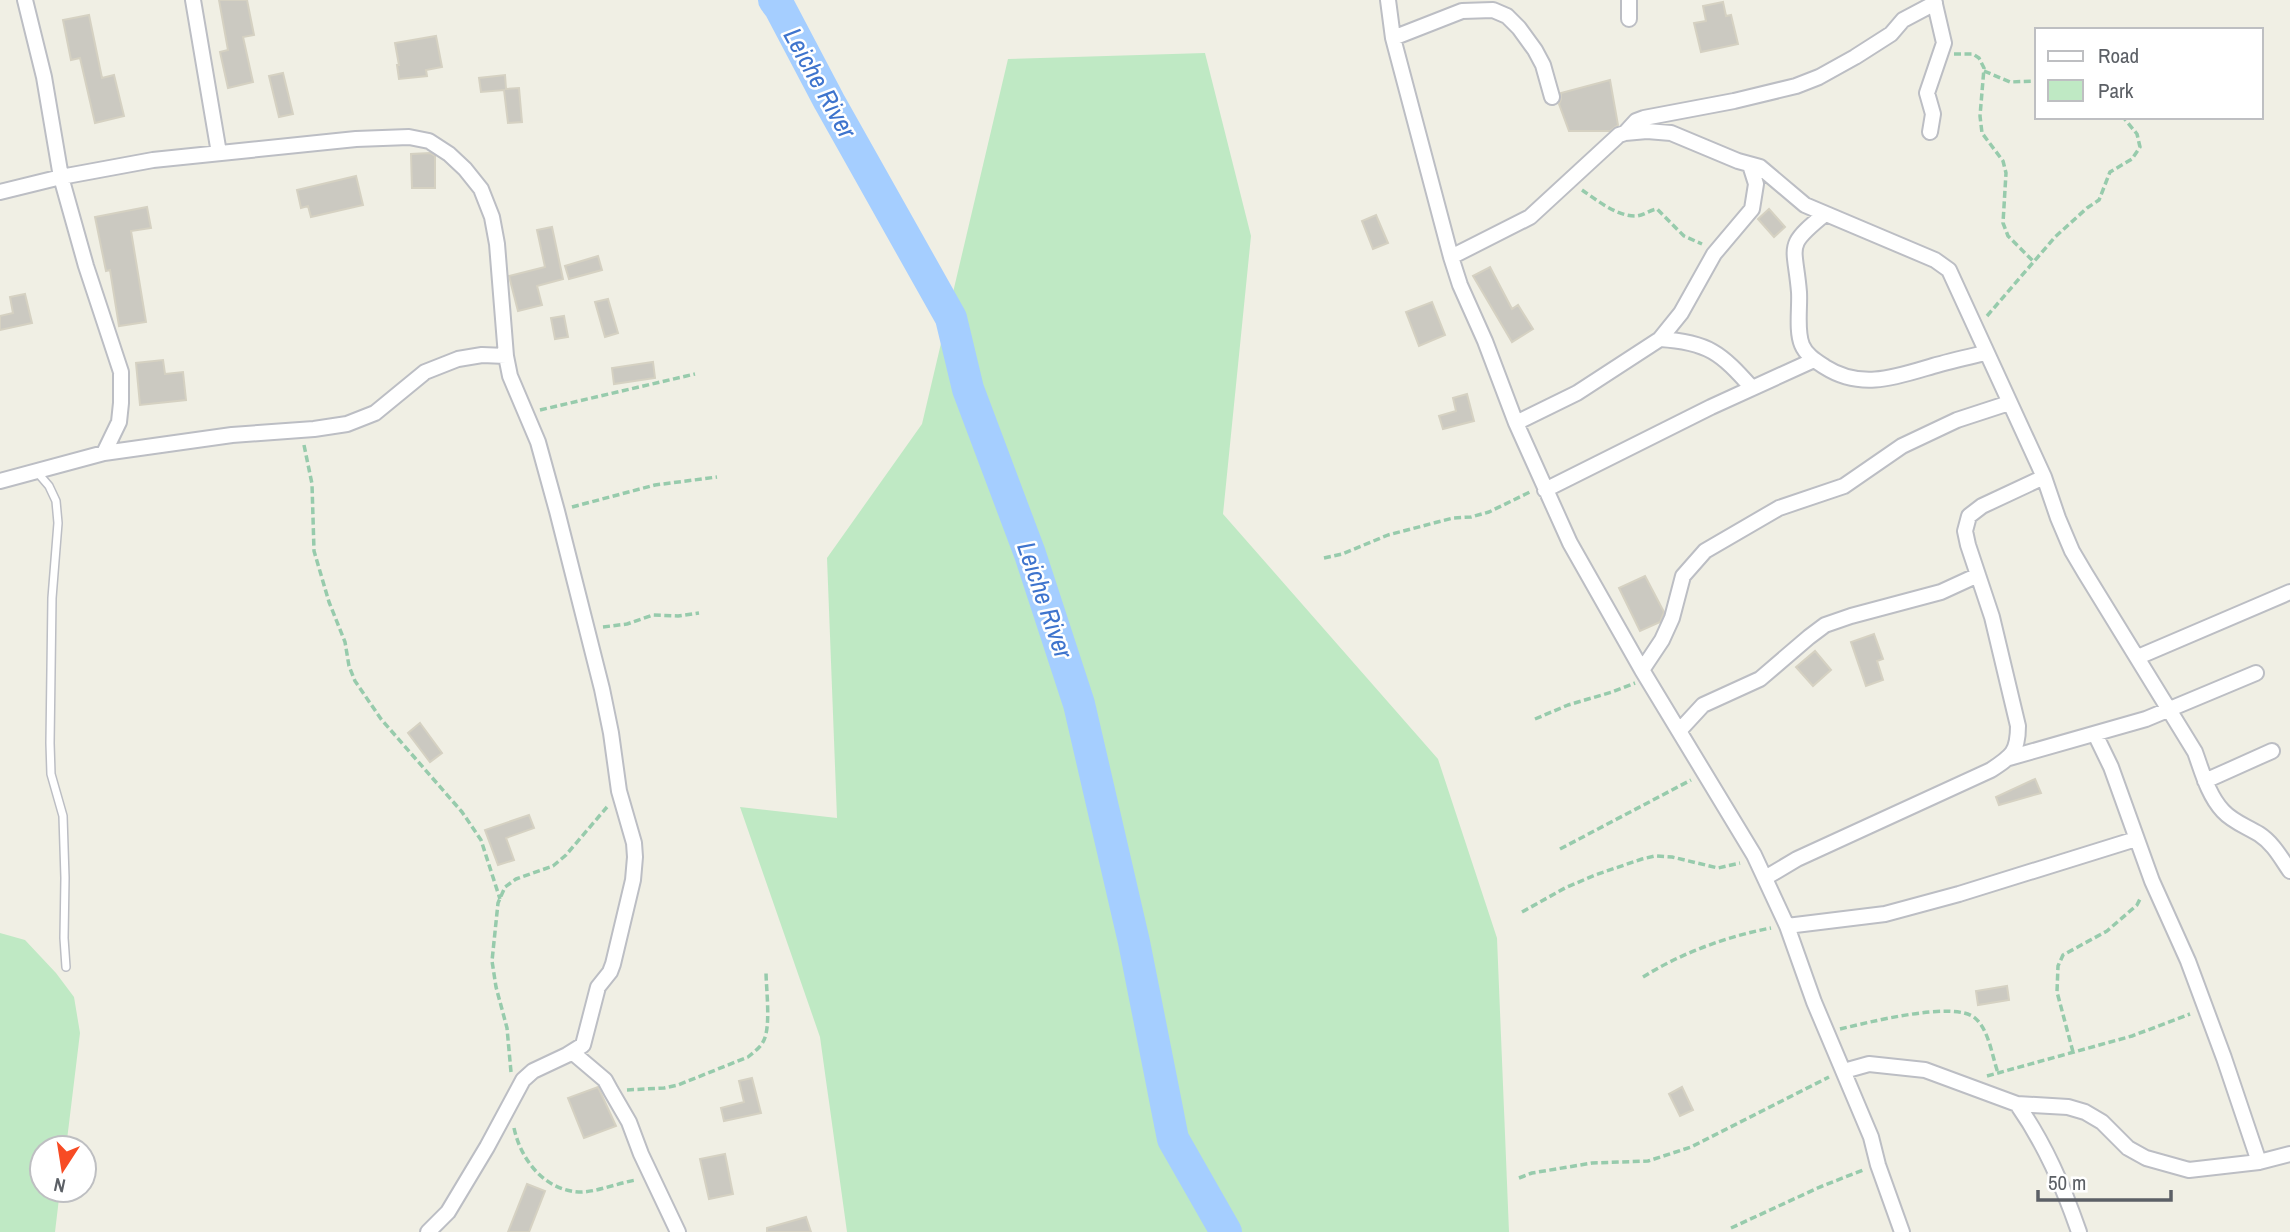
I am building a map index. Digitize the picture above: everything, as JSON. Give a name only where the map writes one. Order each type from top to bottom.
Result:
[{"type":"street","points":[[25,0],[44,77],[61,177],[86,266],[121,372],[119,422],[104,453]]},
{"type":"street","points":[[193,0],[219,153]]},
{"type":"street","points":[[1388,0],[1393,38],[1451,257],[1516,423],[1570,543],[1643,673],[1754,855],[1765,878],[1787,926],[1814,1002],[1871,1137],[1902,1232]]},
{"type":"street","points":[[1629,0],[1629,19]]},
{"type":"street","points":[[1625,133],[1636,121],[1644,118],[1777,92],[1819,77],[1891,34],[1903,20],[1934,1],[1944,43],[1927,93],[1933,114],[1930,132]]},
{"type":"street","points":[[1393,38],[1462,11],[1493,10],[1507,16],[1535,51],[1543,65],[1552,97]]},
{"type":"street","points":[[1451,257],[1530,217],[1619,135],[1658,131],[1671,133],[1760,167],[1805,205],[1935,260],[1949,270],[2044,477],[2072,551],[2195,752],[2205,781],[2220,808],[2230,818],[2260,835],[2280,855],[2290,871]]},
{"type":"street","points":[[0,192],[61,177],[153,160],[356,139],[409,137],[429,141],[449,154],[481,189],[492,217],[497,244],[510,376],[538,442],[557,511],[611,733],[619,791],[634,843],[635,857],[633,880],[613,964],[595,996],[583,1045],[533,1070],[512,1099],[448,1212],[428,1232]]},
{"type":"street","points":[[1516,423],[1577,393],[1660,339],[1681,313],[1714,254],[1752,209],[1756,184],[1750,164]]},
{"type":"street","points":[[1825,214],[1802,232],[1794,251],[1799,292],[1800,338],[1802,348],[1814,360],[1847,377],[1888,380],[1985,353]]},
{"type":"street","points":[[1660,339],[1686,340],[1709,348],[1735,369],[1752,388]]},
{"type":"street","points":[[0,481],[104,453],[232,435],[347,424],[375,413],[425,372],[458,359],[482,355],[506,356]]},
{"type":"street","points":[[1543,487],[1814,360]]},
{"type":"street","points":[[1643,673],[1672,618],[1683,576],[1705,551],[1779,508],[1844,486],[1902,446],[1957,420],[2010,403]]},
{"type":"street","points":[[2009,758],[2018,742],[2018,726],[2007,673],[1965,531],[1969,516],[1982,506],[2044,477]]},
{"type":"street","points":[[1679,731],[1703,705],[1760,679],[1825,625],[1941,592],[1978,575]]},
{"type":"street","points":[[2138,657],[2290,592]]},
{"type":"street","points":[[1765,878],[1797,859],[1991,770],[2009,758],[2170,710],[2256,673]]},
{"type":"street","points":[[2095,734],[2111,767],[2152,881],[2188,961],[2259,1162]]},
{"type":"street","points":[[2205,781],[2272,751]]},
{"type":"street","points":[[1787,926],[1885,914],[2136,839]]},
{"type":"street","points":[[572,1052],[605,1080],[629,1122],[677,1232]]},
{"type":"street","points":[[1844,1071],[1869,1064],[1925,1070],[2017,1104],[2068,1107],[2085,1112],[2102,1122],[2128,1148],[2146,1158],[2189,1170],[2259,1162],[2290,1154]]},
{"type":"street","points":[[2017,1104],[2036,1131],[2053,1163],[2079,1232]]},
{"type":"lane","points":[[36,471],[49,486],[56,501],[58,523],[52,612],[50,743],[51,774],[63,816],[66,967]]},
{"type":"path","points":[[1942,53],[1973,54],[1979,58],[1984,71],[1979,108],[1982,133],[2003,161],[2006,173],[2003,223],[2008,236],[2034,262]]},
{"type":"path","points":[[1984,71],[2010,82],[2035,81]]},
{"type":"path","points":[[1975,329],[2065,228],[2099,200],[2110,172],[2133,159],[2140,147],[2137,134],[2125,119]]},
{"type":"path","points":[[1568,181],[1626,215],[1641,216],[1657,209],[1684,236],[1702,244],[1714,254]]},
{"type":"path","points":[[527,413],[695,374]]},
{"type":"path","points":[[301,430],[312,484],[314,551],[345,642],[355,681],[382,719],[462,812],[481,840],[500,899]]},
{"type":"path","points":[[557,511],[655,485],[717,477]]},
{"type":"path","points":[[1324,558],[1342,554],[1388,535],[1453,518],[1489,512],[1543,487]]},
{"type":"path","points":[[587,628],[627,624],[653,614],[678,616],[699,613]]},
{"type":"path","points":[[1535,719],[1637,682],[1643,673]]},
{"type":"path","points":[[1560,849],[1705,773]]},
{"type":"path","points":[[619,791],[566,855],[553,866],[516,879],[505,887],[496,916],[492,961],[507,1028],[515,1133],[521,1150],[533,1168],[548,1183],[582,1192],[652,1178]]},
{"type":"path","points":[[1522,912],[1595,875],[1642,859],[1655,856],[1672,857],[1718,868],[1741,862],[1754,855]]},
{"type":"path","points":[[2073,1052],[2057,992],[2058,966],[2063,955],[2124,917],[2137,905],[2152,881]]},
{"type":"path","points":[[1643,977],[1661,966],[1704,948],[1755,931],[1787,926]]},
{"type":"path","points":[[611,1091],[678,1085],[748,1057],[765,1040],[766,971]]},
{"type":"path","points":[[1984,1077],[2132,1036],[2205,1008]]},
{"type":"path","points":[[1827,1031],[1923,1012],[1973,1015],[1981,1025],[1998,1074]]},
{"type":"path","points":[[1519,1178],[1532,1173],[1592,1163],[1648,1161],[1681,1150],[1814,1083],[1844,1071]]},
{"type":"path","points":[[1731,1228],[1878,1164]]},
{"type":"green space","points":[[1205,53],[1251,236],[1223,514],[1438,759],[1497,938],[1509,1232],[847,1232],[820,1037],[740,807],[837,818],[827,558],[922,424],[1008,59]]},
{"type":"green space","points":[[0,933],[25,940],[56,973],[74,997],[80,1033],[68,1134],[28,1134],[28,1204],[58,1204],[55,1232],[0,1232]]},
{"type":"building","points":[[219,0],[247,0],[254,35],[243,37],[253,82],[228,88],[220,52],[228,50]]},
{"type":"building","points":[[1723,2],[1726,16],[1731,15],[1738,44],[1701,52],[1694,23],[1706,21],[1703,6]]},
{"type":"building","points":[[89,15],[102,78],[114,75],[124,116],[95,123],[80,58],[71,60],[63,20]]},
{"type":"building","points":[[436,36],[442,67],[426,70],[427,76],[399,79],[395,43]]},
{"type":"building","points":[[283,73],[293,114],[279,117],[269,76]]},
{"type":"building","points":[[505,75],[506,89],[519,88],[522,122],[508,123],[504,90],[481,92],[479,78]]},
{"type":"building","points":[[1610,80],[1618,125],[1610,131],[1569,131],[1559,104],[1561,93]]},
{"type":"building","points":[[430,153],[435,156],[435,188],[412,188],[411,154]]},
{"type":"building","points":[[356,176],[363,205],[311,217],[308,206],[301,208],[297,190]]},
{"type":"building","points":[[147,207],[151,228],[131,231],[146,322],[119,326],[110,270],[106,271],[95,217]]},
{"type":"building","points":[[1769,209],[1785,227],[1774,237],[1758,219]]},
{"type":"building","points":[[1376,215],[1388,243],[1373,249],[1362,221]]},
{"type":"building","points":[[552,227],[563,279],[537,286],[542,305],[518,311],[509,276],[545,267],[537,230]]},
{"type":"building","points":[[598,256],[602,270],[569,279],[565,266]]},
{"type":"building","points":[[1490,267],[1512,309],[1518,305],[1533,329],[1512,342],[1473,276]]},
{"type":"building","points":[[25,294],[32,323],[0,330],[0,316],[13,313],[10,297]]},
{"type":"building","points":[[608,299],[618,333],[605,337],[595,302]]},
{"type":"building","points":[[1432,302],[1445,335],[1419,346],[1406,312]]},
{"type":"building","points":[[564,316],[568,337],[555,339],[551,318]]},
{"type":"building","points":[[163,360],[165,374],[183,372],[186,400],[140,405],[136,363]]},
{"type":"building","points":[[653,362],[655,378],[614,384],[612,368]]},
{"type":"building","points":[[1467,394],[1474,421],[1443,429],[1439,416],[1456,411],[1453,398]]},
{"type":"building","points":[[1645,576],[1664,612],[1660,622],[1640,631],[1619,588]]},
{"type":"building","points":[[1874,634],[1883,659],[1877,661],[1883,680],[1866,686],[1851,642]]},
{"type":"building","points":[[1815,651],[1831,670],[1813,686],[1796,667]]},
{"type":"building","points":[[420,723],[442,753],[430,762],[408,733]]},
{"type":"building","points":[[2035,779],[2041,793],[1999,805],[1996,797]]},
{"type":"building","points":[[529,815],[534,828],[506,838],[514,860],[498,865],[485,830]]},
{"type":"building","points":[[2007,986],[2009,1000],[1978,1005],[1976,991]]},
{"type":"building","points":[[752,1078],[761,1113],[724,1121],[721,1108],[744,1102],[739,1081]]},
{"type":"building","points":[[598,1087],[616,1126],[584,1138],[568,1098]]},
{"type":"building","points":[[1682,1087],[1693,1110],[1680,1116],[1669,1094]]},
{"type":"building","points":[[725,1154],[733,1194],[709,1199],[700,1159]]},
{"type":"building","points":[[527,1184],[545,1191],[529,1232],[508,1232]]},
{"type":"building","points":[[806,1217],[811,1232],[767,1232],[767,1228]]},
{"type":"waterway","name":"Leiche River","points":[[774,0],[951,318],[968,389],[1030,554],[1079,704],[1134,942],[1173,1139],[1226,1232]]}]
